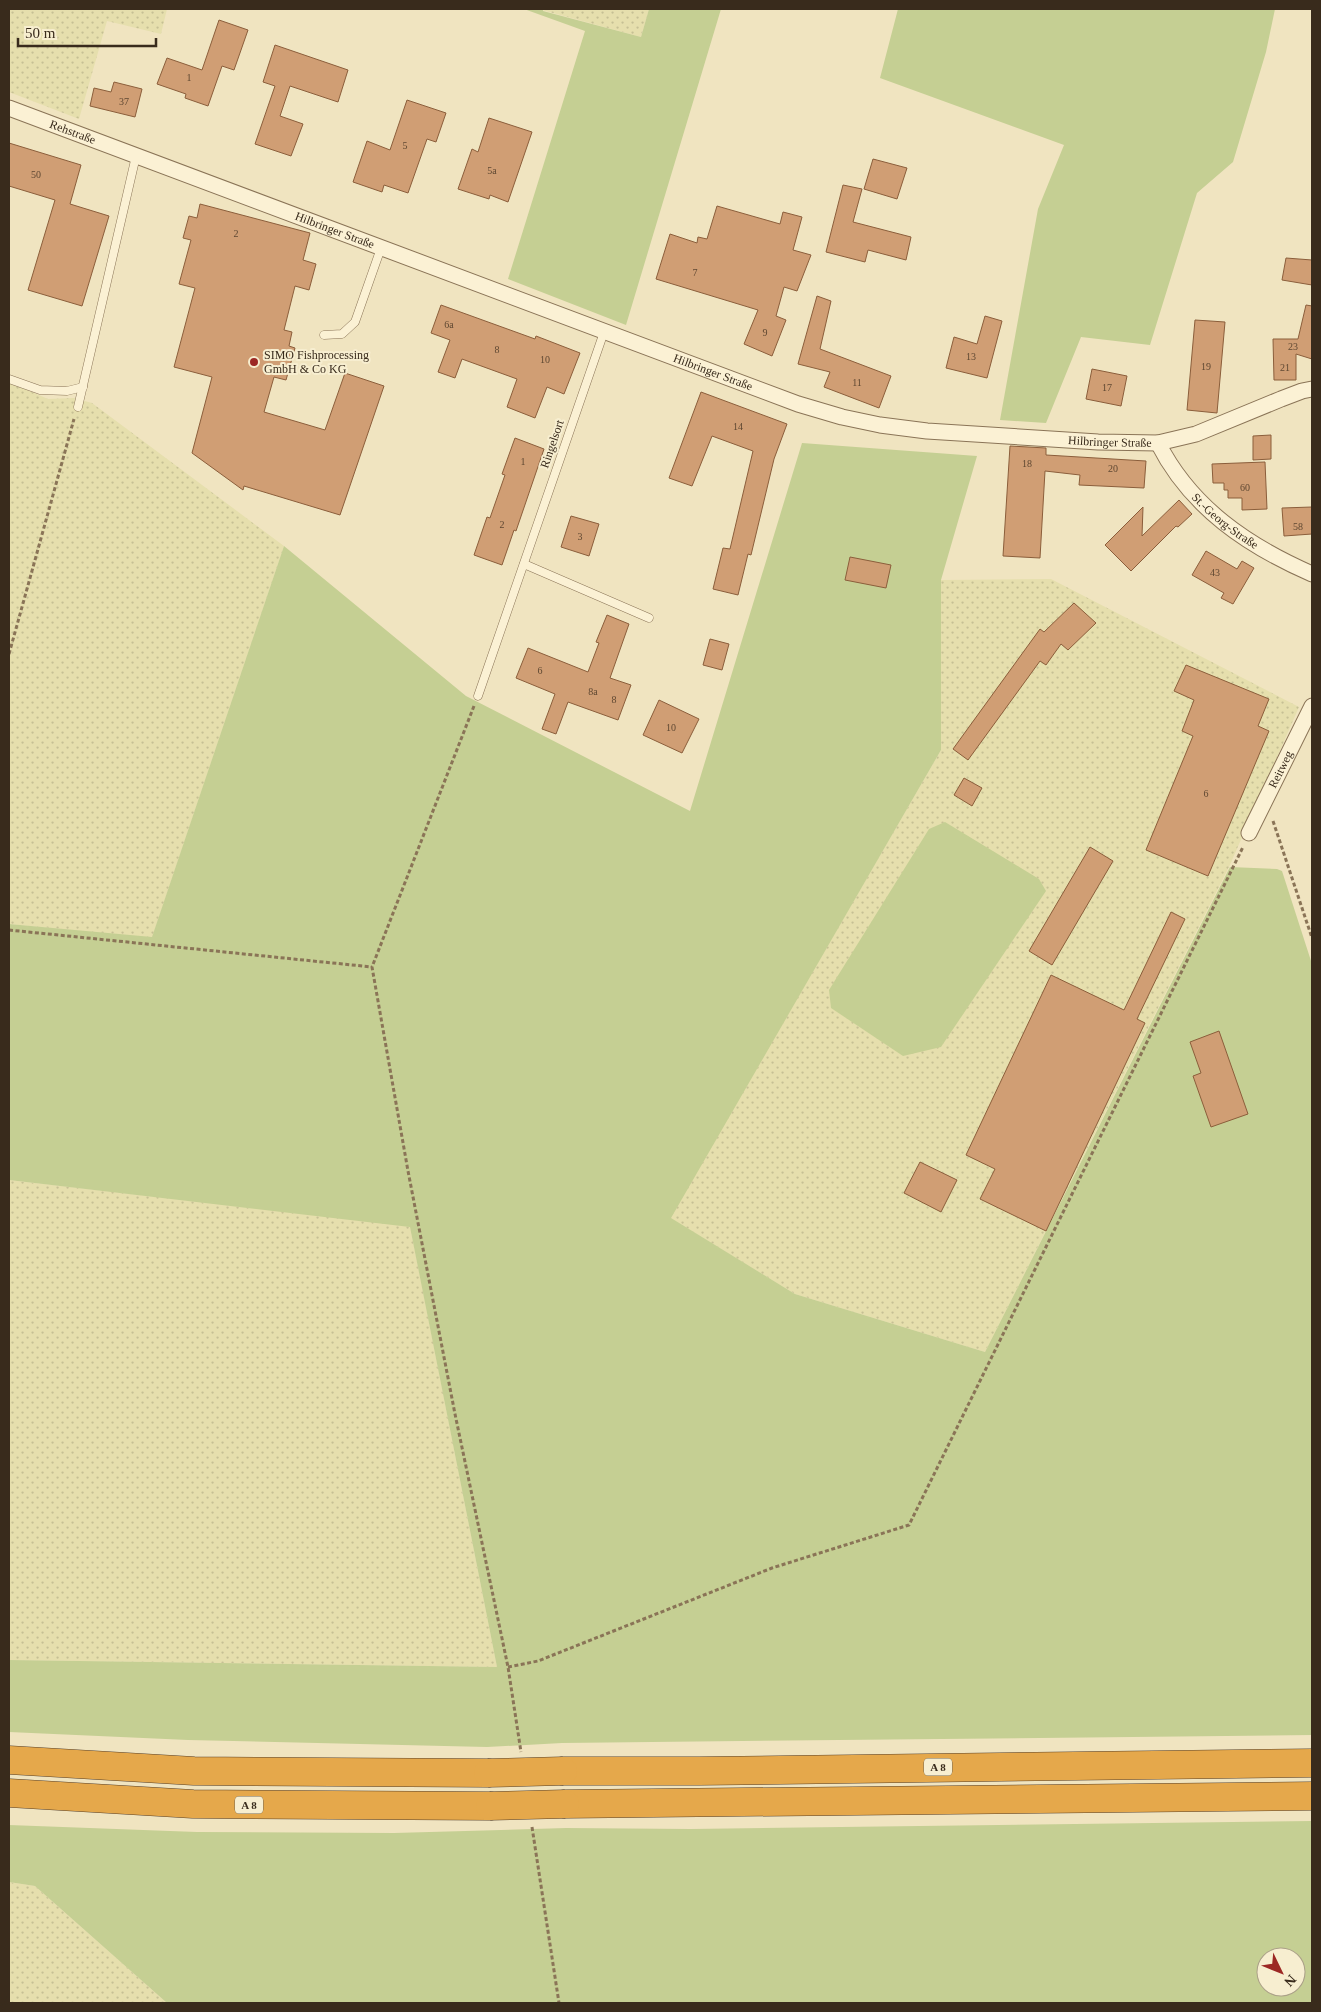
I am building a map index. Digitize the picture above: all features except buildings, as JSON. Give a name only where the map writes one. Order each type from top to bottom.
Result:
[{"type":"highway","name":"A 8","points":[[9,1760],[194,1771],[488,1773],[1312,1762]]},
{"type":"highway","name":"A 8","points":[[9,1793],[193,1804],[490,1806],[1312,1796]]},
{"type":"street","name":"Rehstraße","points":[[9,108],[136,156]]},
{"type":"street","name":"Hilbringer Straße","points":[[136,156],[798,404],[842,417],[880,425],[926,431],[1158,444],[1196,434],[1288,396],[1312,390]]},
{"type":"street","name":"St.-Georg-Straße","points":[[1158,444],[1181,481],[1234,532],[1256,546],[1312,574]]},
{"type":"street","name":"Reitweg","points":[[1250,833],[1312,706]]},
{"type":"lane","points":[[78,407],[84,388],[136,156]]},
{"type":"lane","points":[[324,335],[342,334],[355,322],[381,248]]},
{"type":"lane","name":"Ringelsort","points":[[478,696],[604,332]]},
{"type":"lane","points":[[9,379],[40,390],[67,391],[84,388]]},
{"type":"lane","points":[[524,564],[649,618]]},
{"type":"path","points":[[9,654],[78,407]]},
{"type":"path","points":[[478,696],[372,967],[433,1298],[508,1667],[522,1757]]},
{"type":"path","points":[[1263,806],[1275,824],[1312,938]]},
{"type":"path","points":[[508,1667],[538,1661],[772,1568],[909,1525],[1250,833]]},
{"type":"path","points":[[9,930],[372,967]]},
{"type":"path","points":[[531,1825],[559,2003]]},
{"type":"shaded area","points":[[9,9],[167,9],[161,34],[107,21],[79,119],[9,92]]},
{"type":"shaded area","points":[[543,9],[649,9],[641,37]]},
{"type":"shaded area","points":[[9,382],[48,399],[74,398],[92,403],[284,546],[152,938],[9,924]]},
{"type":"shaded area","points":[[1051,579],[1299,707],[1229,867],[985,1352],[795,1294],[670,1218],[941,750],[941,580]]},
{"type":"shaded area","points":[[9,1180],[410,1226],[497,1667],[9,1660]]},
{"type":"shaded area","points":[[9,1882],[35,1886],[167,2003],[9,2003]]},
{"type":"green space","points":[[524,9],[543,9],[543,11],[641,37],[649,9],[721,9],[626,325],[508,279],[585,31]]},
{"type":"green space","points":[[898,9],[1275,9],[1266,52],[1233,162],[1197,193],[1150,345],[1081,337],[1046,423],[1000,420],[1038,209],[1064,145],[880,78]]},
{"type":"green space","points":[[802,443],[977,456],[941,580],[941,750],[671,1218],[795,1294],[985,1352],[1230,867],[1277,869],[1282,871],[1312,964],[1312,1735],[562,1743],[487,1747],[188,1740],[9,1732],[9,1660],[497,1667],[410,1227],[9,1180],[9,924],[152,937],[284,546],[466,696],[690,811]]},
{"type":"green space","points":[[945,822],[1039,879],[1046,891],[941,1047],[903,1056],[831,1008],[829,990],[929,829]]},
{"type":"green space","points":[[1312,1821],[1312,2003],[167,2003],[35,1886],[9,1882],[9,1825],[197,1832],[394,1833],[566,1828],[691,1829]]},
{"type":"place","name":"SIMO Fishprocessing GmbH & Co KG","points":[[254,362]]}]
